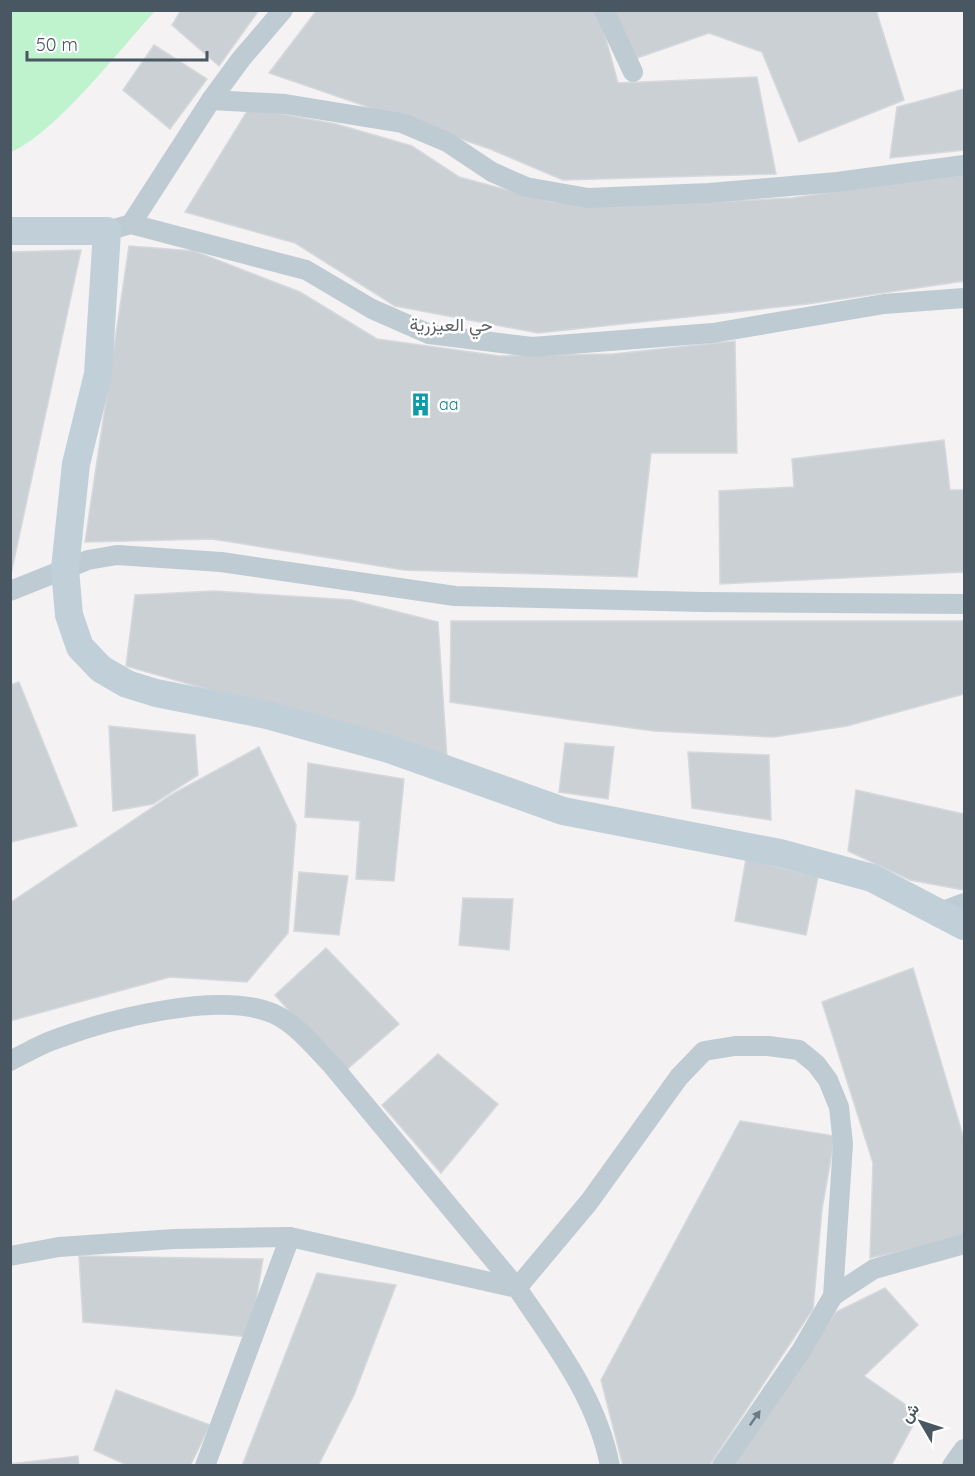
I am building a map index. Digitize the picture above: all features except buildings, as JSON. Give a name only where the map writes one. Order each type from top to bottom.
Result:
[{"type":"street","points":[[283,10],[241,59],[119,227],[98,374],[76,464],[65,569],[69,615],[80,647],[101,669],[127,684],[156,693],[267,716],[388,749],[563,811],[780,853],[872,878],[952,908],[964,926]]},
{"type":"street","points":[[604,10],[633,72]]},
{"type":"street","points":[[211,100],[285,104],[402,123],[447,142],[492,172],[526,187],[588,198],[709,193],[826,183],[964,165]]},
{"type":"street","points":[[10,231],[119,227],[306,270],[372,309],[429,334],[532,347],[713,333],[884,304],[964,298]]},
{"type":"street","points":[[10,591],[88,560],[117,555],[222,562],[456,596],[702,602],[964,604]]},
{"type":"street","points":[[10,1060],[55,1039],[145,1013],[200,1007],[238,1006],[273,1013],[300,1032],[331,1064],[517,1288],[578,1378],[605,1440],[610,1466]]},
{"type":"street","points":[[517,1288],[589,1202],[679,1077],[704,1051],[735,1046],[768,1046],[799,1050],[816,1064],[828,1080],[839,1107],[843,1144],[833,1296]]},
{"type":"street","points":[[10,1256],[59,1247],[163,1239],[290,1237],[517,1288]]},
{"type":"street","points":[[205,1466],[290,1237]]},
{"type":"street","points":[[722,1466],[801,1351],[833,1296],[873,1269],[964,1244]]},
{"type":"street","points":[[952,1466],[964,1449]]},
{"type":"green space","points":[[11,10],[155,11],[67,109],[29,142],[11,152]]},
{"type":"place","name":"aa","points":[[421,404]]},
{"type":"district","name":"حي العيزرية","points":[[451,324]]}]
